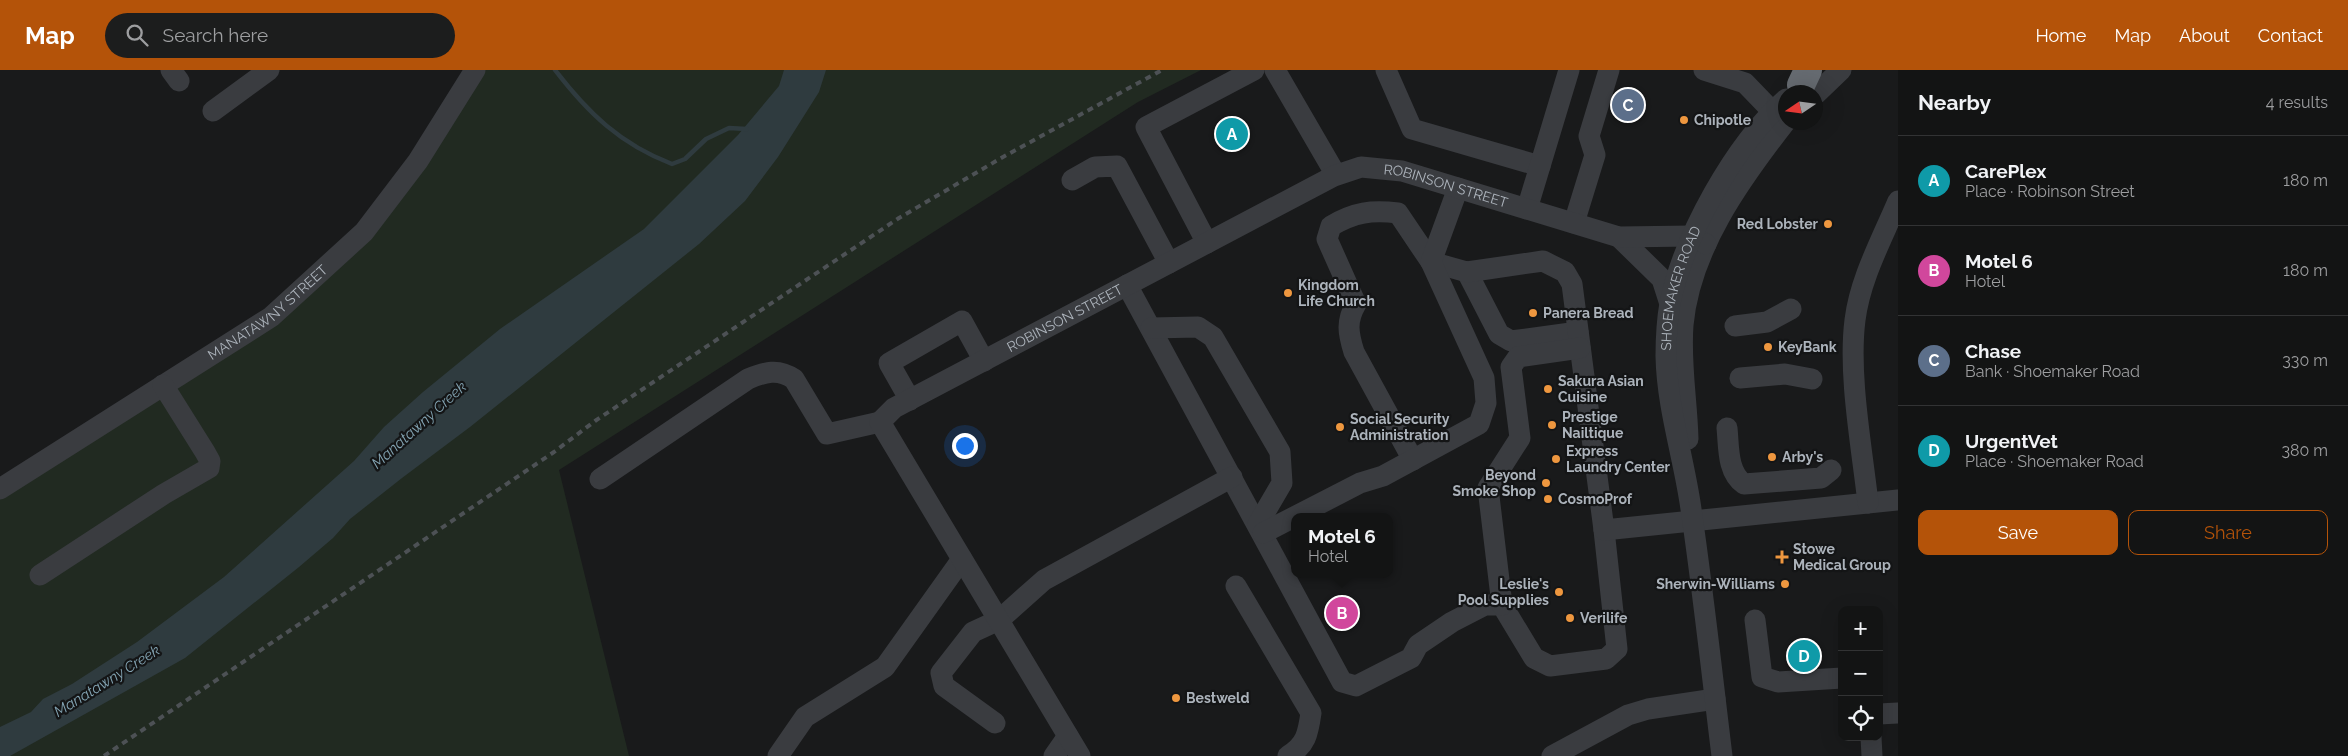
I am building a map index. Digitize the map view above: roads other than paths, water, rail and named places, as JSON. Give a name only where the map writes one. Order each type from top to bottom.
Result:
[{"type":"street","points":[[213,111],[269,70]]},
{"type":"street","name":"MANATAWNY STREET","points":[[0,489],[270,317],[364,232],[418,161],[475,70]]},
{"type":"street","points":[[1207,243],[1146,127],[1254,70]]},
{"type":"street","points":[[1275,70],[1336,175]]},
{"type":"street","points":[[1386,70],[1412,129],[1540,166]]},
{"type":"street","points":[[1526,209],[1569,70]]},
{"type":"street","points":[[1574,223],[1595,155],[1589,136],[1609,70]]},
{"type":"street","points":[[1704,70],[1745,83],[1778,89]]},
{"type":"street","name":"SHOEMAKER ROAD","points":[[1812,85],[1841,70]]},
{"type":"street","name":"SHOEMAKER ROAD","points":[[1722,756],[1692,514],[1682,352],[1683,326],[1699,240],[1717,189],[1743,148],[1778,112]]},
{"type":"street","points":[[1072,180],[1095,168],[1117,166],[1169,263]]},
{"type":"street","name":"ROBINSON STREET","points":[[880,422],[894,408],[1336,175],[1361,167],[1402,171],[1620,237],[1699,240]]},
{"type":"street","points":[[1431,262],[1458,188]]},
{"type":"street","points":[[1868,504],[1854,375],[1853,347],[1855,320],[1868,273],[1898,202]]},
{"type":"street","points":[[1295,513],[1360,483],[1383,476],[1413,460],[1479,424],[1486,403],[1484,378],[1431,262],[1398,213],[1374,211],[1347,216],[1331,226],[1327,239],[1356,304],[1350,315],[1348,332],[1354,352],[1413,460]]},
{"type":"street","name":"ROBINSON STREET","points":[[1620,237],[1662,279],[1670,304]]},
{"type":"street","name":"SHOEMAKER ROAD","points":[[1692,514],[1670,403],[1666,356],[1670,304],[1679,270],[1699,240]]},
{"type":"street","points":[[1431,262],[1467,272],[1543,262],[1565,272],[1572,284],[1604,530],[1617,649],[1606,659],[1550,666],[1534,658],[1502,605],[1488,488],[1520,438],[1511,367],[1518,356],[1579,340]]},
{"type":"street","points":[[1467,272],[1499,334],[1511,341],[1579,340]]},
{"type":"street","points":[[1127,285],[1342,682],[1356,686],[1411,658],[1418,645],[1452,622],[1485,605],[1502,605]]},
{"type":"street","points":[[1735,326],[1767,322],[1791,309]]},
{"type":"street","points":[[910,400],[889,363],[962,321],[984,361]]},
{"type":"street","points":[[1150,328],[1198,327],[1213,337],[1280,452],[1282,483],[1260,529]]},
{"type":"street","points":[[600,479],[748,379],[761,373],[775,371],[786,373],[794,379],[827,434],[880,422],[1080,756]]},
{"type":"street","points":[[1740,378],[1785,374],[1812,379]]},
{"type":"street","points":[[40,575],[164,494],[209,468],[210,461],[205,452],[163,386]]},
{"type":"street","points":[[1727,428],[1732,471],[1736,478],[1744,484],[1821,478],[1831,470]]},
{"type":"street","points":[[996,723],[944,686],[941,674],[973,632],[999,620],[1044,580],[1232,477]]},
{"type":"street","points":[[1604,530],[1692,514],[1868,504],[1898,500]]},
{"type":"street","points":[[1260,529],[1291,515]]},
{"type":"street","points":[[778,756],[805,717],[885,667],[962,559]]},
{"type":"street","points":[[1236,586],[1310,714],[1309,731],[1300,748],[1288,756]]},
{"type":"street","points":[[1755,620],[1762,677],[1778,682],[1838,678]]},
{"type":"street","points":[[1552,756],[1628,715],[1648,709],[1715,699]]},
{"type":"street","points":[[1883,714],[1898,713]]},
{"type":"street","points":[[1054,756],[1068,736]]},
{"type":"street","points":[[1871,741],[1872,756]]},
{"type":"water","name":"Manatawny Creek","points":[[784,70],[826,70],[819,92],[778,157],[745,201],[699,244],[470,427],[350,519],[333,538],[299,567],[185,658],[10,756],[0,756],[0,727],[31,712],[43,699],[72,684],[137,642],[224,577],[354,461],[384,427],[423,392],[500,329],[644,229],[738,135],[779,86]]},
{"type":"waterway","points":[[555,70],[567,86],[606,126],[636,147],[672,164],[685,159],[706,139],[729,128],[747,129]]},
{"type":"railway","points":[[104,756],[554,452],[595,421],[899,218],[1003,157],[1162,70]]},
{"type":"place","name":"Chase","points":[[1628,105]]},
{"type":"place","name":"Chipotle","points":[[1684,120]]},
{"type":"place","name":"CarePlex","points":[[1232,134]]},
{"type":"place","name":"Red Lobster","points":[[1828,224]]},
{"type":"place","name":"Kingdom Life Church","points":[[1288,293]]},
{"type":"place","name":"Panera Bread","points":[[1533,313]]},
{"type":"place","name":"KeyBank","points":[[1768,347]]},
{"type":"place","name":"Sakura Asian Cuisine","points":[[1548,389]]},
{"type":"place","name":"Prestige Nailtique","points":[[1552,425]]},
{"type":"place","name":"Social Security Administration","points":[[1340,427]]},
{"type":"place","name":"Arby's","points":[[1772,457]]},
{"type":"place","name":"Express Laundry Center","points":[[1556,459]]},
{"type":"place","name":"Beyond Smoke Shop","points":[[1546,483]]},
{"type":"place","name":"CosmoProf","points":[[1548,499]]},
{"type":"place","name":"Stowe Medical Group","points":[[1782,557]]},
{"type":"place","name":"Sherwin-Williams","points":[[1785,584]]},
{"type":"place","name":"Leslie's Pool Supplies","points":[[1559,592]]},
{"type":"place","name":"Motel 6","points":[[1342,613]]},
{"type":"place","name":"Verilife","points":[[1570,618]]},
{"type":"place","name":"UrgentVet","points":[[1804,656]]},
{"type":"place","name":"Bestweld","points":[[1176,698]]}]
